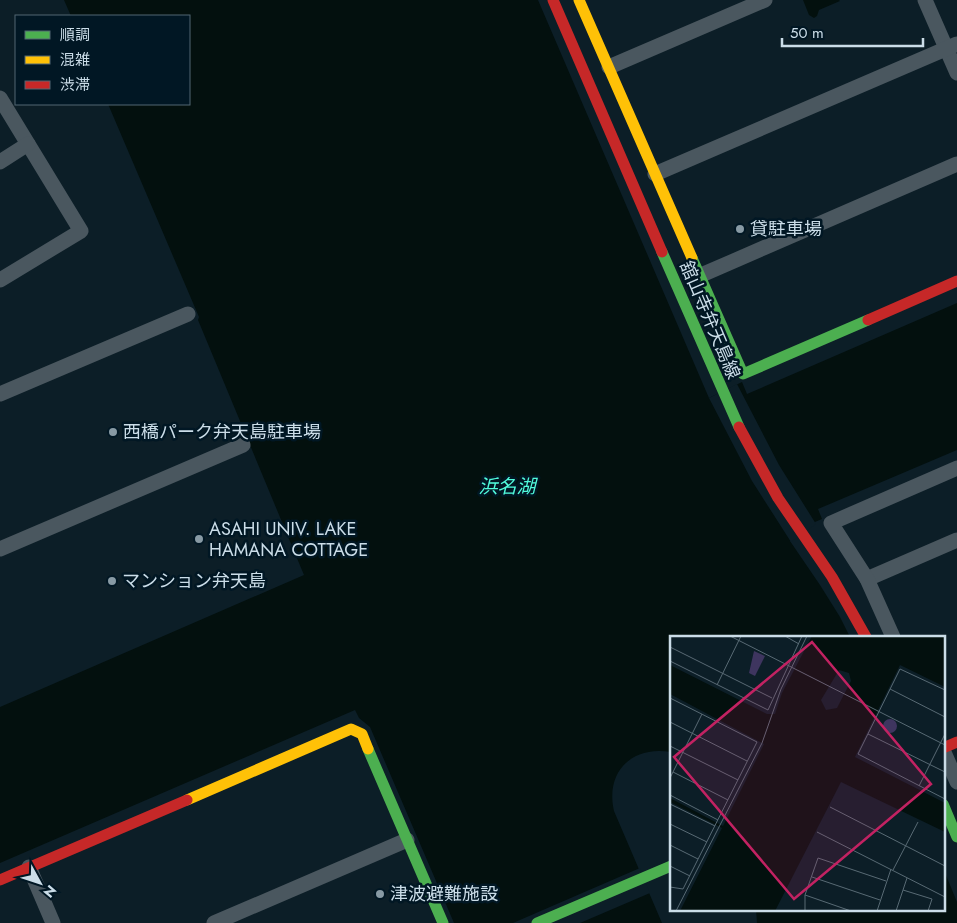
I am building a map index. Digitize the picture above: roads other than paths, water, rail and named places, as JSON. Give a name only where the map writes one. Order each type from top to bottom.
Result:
[{"type":"street","name":"舘山寺弁天島線","points":[[553,0],[722,392],[764,474],[832,577],[865,636]]},
{"type":"street","points":[[579,0],[742,374],[957,281]]},
{"type":"street","points":[[609,67],[765,0]]},
{"type":"street","points":[[925,0],[952,46],[957,73]]},
{"type":"street","points":[[655,174],[952,46]]},
{"type":"street","points":[[0,98],[81,231],[0,280]]},
{"type":"street","points":[[0,162],[28,144]]},
{"type":"street","points":[[700,276],[957,164]]},
{"type":"street","points":[[0,394],[188,314]]},
{"type":"street","points":[[0,549],[242,445]]},
{"type":"street","points":[[893,636],[867,579],[831,523],[957,468]]},
{"type":"street","points":[[867,579],[957,540]]},
{"type":"street","points":[[0,880],[351,729],[362,734],[442,923]]},
{"type":"street","points":[[944,748],[957,742]]},
{"type":"street","points":[[944,751],[957,782]]},
{"type":"street","points":[[944,806],[957,837]]},
{"type":"street","points":[[214,923],[407,840]]},
{"type":"street","points":[[538,923],[670,866]]},
{"type":"street","points":[[30,868],[54,923]]},
{"type":"water","name":"浜名湖","points":[[64,0],[538,0],[709,398],[742,382],[747,394],[957,303],[957,450],[818,509],[822,519],[790,541],[820,585],[850,636],[670,636],[670,752],[657,751],[633,757],[624,764],[618,773],[612,797],[614,811],[662,923],[454,923],[370,727],[359,718],[355,710],[0,863],[0,707],[304,575],[198,320],[199,317],[108,105],[190,105],[190,15],[71,15]]},
{"type":"water","points":[[803,0],[840,1],[819,10],[814,18],[809,15]]},
{"type":"water","points":[[944,870],[957,902],[957,923],[757,923],[756,910],[944,910]]},
{"type":"place","name":"貸駐車場","points":[[740,229]]},
{"type":"place","name":"西橋パーク弁天島駐車場","points":[[113,432]]},
{"type":"place","name":"ASAHI UNIV. LAKE HAMANA COTTAGE","points":[[199,539]]},
{"type":"place","name":"マンション弁天島","points":[[112,581]]},
{"type":"place","name":"津波避難施設","points":[[380,894]]}]
